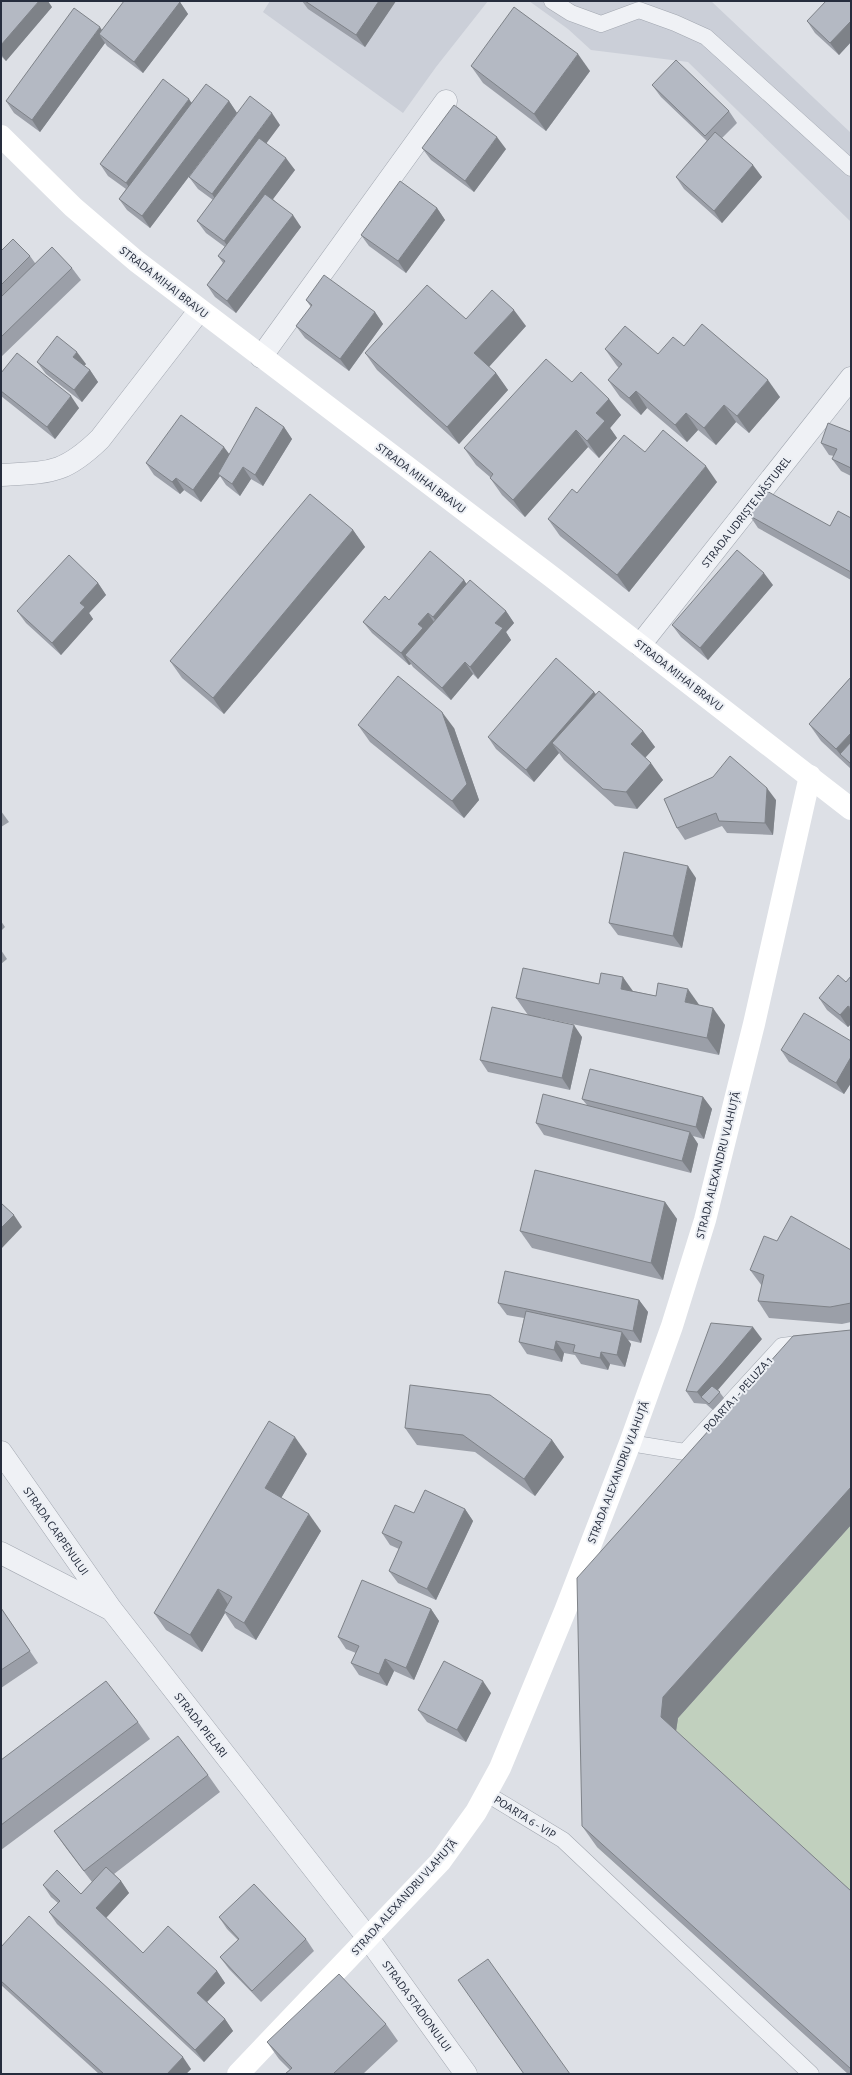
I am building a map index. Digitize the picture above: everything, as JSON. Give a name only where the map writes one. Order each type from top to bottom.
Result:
[{"type":"street","points":[[261,357],[446,101]]},
{"type":"street","name":"STRADA MIHAI BRAVU","points":[[1,136],[73,207],[136,261],[640,645],[851,809]]},
{"type":"street","points":[[1,475],[40,473],[60,469],[81,458],[100,439],[200,311]]},
{"type":"street","name":"STRADA UDRIȘTE NĂSTUREL","points":[[640,645],[851,378]]},
{"type":"street","name":"STRADA ALEXANDRU VLAHUȚĂ","points":[[238,2074],[440,1862],[461,1835],[487,1794],[500,1768],[562,1618],[630,1443],[672,1326],[705,1220],[754,1024],[810,776]]},
{"type":"street","name":"STRADA CARPENULUI","points":[[1,1452],[111,1609]]},
{"type":"street","name":"STRADA PIELARI","points":[[1,1552],[111,1609],[368,1938]]},
{"type":"street","name":"STRADA STADIONULUI","points":[[368,1938],[466,2074]]},
{"type":"lane","points":[[552,1],[571,13],[601,24],[640,10],[675,23],[706,37],[851,168]]},
{"type":"lane","name":"POARTA 1 - PELUZA 1","points":[[630,1443],[685,1452],[782,1346],[820,1341]]},
{"type":"lane","name":"POARTA 6 - VIP","points":[[487,1794],[563,1840],[811,2074]]},
{"type":"shaded area","points":[[270,1],[488,1],[436,67],[403,113],[263,12]]},
{"type":"shaded area","points":[[529,1],[711,1],[851,133],[851,222],[688,62],[591,50],[568,29]]},
{"type":"green space","points":[[851,1353],[851,2074],[597,1847]]},
{"type":"building","points":[[1,1],[39,1],[1,45]]},
{"type":"building","points":[[124,1],[180,2],[134,62],[99,34]]},
{"type":"building","points":[[305,1],[379,1],[356,35]]},
{"type":"building","points":[[826,1],[851,1],[851,22],[830,43],[807,21]]},
{"type":"building","points":[[514,7],[578,54],[534,114],[471,66]]},
{"type":"building","points":[[74,8],[100,27],[32,120],[6,101]]},
{"type":"building","points":[[676,60],[729,111],[705,136],[652,85]]},
{"type":"building","points":[[163,79],[189,99],[126,183],[100,164]]},
{"type":"building","points":[[206,84],[229,101],[142,216],[119,199]]},
{"type":"building","points":[[250,96],[272,113],[212,194],[189,177]]},
{"type":"building","points":[[454,105],[497,137],[465,181],[422,148]]},
{"type":"building","points":[[715,132],[753,165],[714,211],[676,177]]},
{"type":"building","points":[[259,138],[286,158],[224,241],[197,221]]},
{"type":"building","points":[[400,181],[437,208],[398,261],[361,235]]},
{"type":"building","points":[[265,194],[293,215],[227,301],[207,285],[225,261],[218,256]]},
{"type":"building","points":[[13,239],[30,256],[1,285],[1,251]]},
{"type":"building","points":[[52,247],[72,268],[1,337],[1,297]]},
{"type":"building","points":[[324,275],[375,312],[340,359],[296,326],[312,305],[306,300]]},
{"type":"building","points":[[427,285],[466,319],[492,290],[514,310],[474,353],[496,373],[447,427],[365,353]]},
{"type":"building","points":[[702,324],[768,380],[737,416],[724,405],[704,428],[686,413],[675,425],[636,391],[629,398],[608,380],[622,364],[605,349],[625,326],[658,354],[673,337],[684,346]]},
{"type":"building","points":[[57,336],[77,352],[73,357],[90,370],[74,390],[37,362]]},
{"type":"building","points":[[17,353],[71,396],[47,427],[1,391],[1,373]]},
{"type":"building","points":[[546,359],[572,382],[581,372],[609,399],[596,413],[605,421],[587,441],[576,430],[513,500],[490,478],[493,474],[464,448]]},
{"type":"building","points":[[256,407],[284,427],[255,475],[243,467],[232,484],[218,474]]},
{"type":"building","points":[[181,415],[224,447],[193,490],[176,478],[172,482],[146,463]]},
{"type":"building","points":[[828,423],[851,432],[851,468],[832,459],[837,449],[821,443]]},
{"type":"building","points":[[663,430],[706,466],[617,575],[548,519],[572,489],[577,493],[624,435],[645,452]]},
{"type":"building","points":[[765,490],[830,526],[838,511],[851,518],[851,572],[750,516]]},
{"type":"building","points":[[310,494],[353,530],[213,698],[170,661]]},
{"type":"building","points":[[737,550],[764,573],[700,648],[672,625]]},
{"type":"building","points":[[430,551],[464,580],[433,617],[428,613],[418,624],[423,628],[401,653],[363,622],[385,596],[389,600]]},
{"type":"building","points":[[69,555],[98,583],[80,603],[85,607],[52,643],[17,611]]},
{"type":"building","points":[[470,580],[506,611],[495,623],[503,628],[470,667],[465,662],[442,688],[405,655]]},
{"type":"building","points":[[556,658],[594,692],[526,770],[488,737]]},
{"type":"building","points":[[398,676],[442,712],[467,784],[452,801],[358,725]]},
{"type":"building","points":[[851,677],[851,733],[836,749],[809,724]]},
{"type":"building","points":[[599,691],[643,731],[631,744],[651,763],[626,792],[603,789],[552,743]]},
{"type":"building","points":[[851,742],[851,764],[840,754]]},
{"type":"building","points":[[730,756],[767,788],[765,823],[719,821],[716,813],[677,828],[664,799],[713,777]]},
{"type":"building","points":[[624,852],[688,866],[673,936],[609,923]]},
{"type":"building","points":[[523,968],[599,984],[601,973],[623,977],[621,989],[656,996],[658,983],[688,989],[685,1002],[713,1008],[707,1038],[516,998]]},
{"type":"building","points":[[838,975],[846,982],[851,976],[851,1008],[848,1006],[840,1015],[819,998]]},
{"type":"building","points":[[492,1007],[574,1025],[562,1078],[480,1060]]},
{"type":"building","points":[[804,1013],[851,1041],[851,1057],[836,1083],[781,1050]]},
{"type":"building","points":[[590,1069],[703,1097],[696,1127],[582,1099]]},
{"type":"building","points":[[543,1094],[690,1132],[682,1161],[536,1123]]},
{"type":"building","points":[[535,1170],[665,1202],[651,1263],[520,1231]]},
{"type":"building","points":[[1,1203],[14,1215],[1,1228]]},
{"type":"building","points":[[791,1216],[851,1250],[851,1303],[830,1307],[758,1301],[764,1275],[750,1270],[764,1236],[777,1241]]},
{"type":"building","points":[[505,1271],[639,1300],[633,1331],[498,1303]]},
{"type":"building","points":[[526,1311],[622,1332],[617,1355],[601,1352],[600,1358],[573,1352],[575,1345],[556,1341],[554,1350],[519,1342]]},
{"type":"building","points":[[711,1323],[753,1327],[697,1392],[686,1391]]},
{"type":"building","points":[[851,1330],[851,1487],[663,1697],[661,1717],[851,1891],[851,2069],[582,1826],[577,1578],[793,1336]]},
{"type":"building","points":[[410,1385],[490,1395],[552,1440],[524,1479],[463,1435],[405,1428]]},
{"type":"building","points":[[712,1386],[720,1392],[709,1404],[701,1397]]},
{"type":"building","points":[[269,1421],[295,1437],[265,1488],[309,1514],[244,1623],[224,1611],[232,1597],[218,1589],[190,1635],[154,1613]]},
{"type":"building","points":[[425,1490],[465,1509],[427,1589],[389,1571],[402,1542],[382,1533],[395,1505],[414,1513]]},
{"type":"building","points":[[362,1580],[431,1609],[406,1668],[385,1659],[379,1674],[351,1663],[359,1646],[338,1637]]},
{"type":"building","points":[[1,1608],[30,1651],[1,1670]]},
{"type":"building","points":[[444,1661],[483,1681],[457,1730],[418,1710]]},
{"type":"building","points":[[106,1681],[138,1722],[1,1825],[1,1760]]},
{"type":"building","points":[[178,1736],[208,1775],[84,1871],[54,1831]]},
{"type":"building","points":[[106,1867],[121,1881],[96,1908],[143,1953],[168,1926],[217,1971],[197,1993],[225,2019],[195,2050],[49,1912],[60,1901],[43,1885],[57,1870],[81,1894]]},
{"type":"building","points":[[254,1884],[306,1939],[252,1991],[220,1957],[239,1939],[219,1917]]},
{"type":"building","points":[[29,1916],[183,2057],[167,2074],[104,2074],[1,1981],[1,1947]]},
{"type":"building","points":[[488,1959],[570,2074],[524,2074],[458,1980]]},
{"type":"building","points":[[339,1974],[386,2024],[333,2074],[285,2074],[292,2068],[267,2042]]}]
